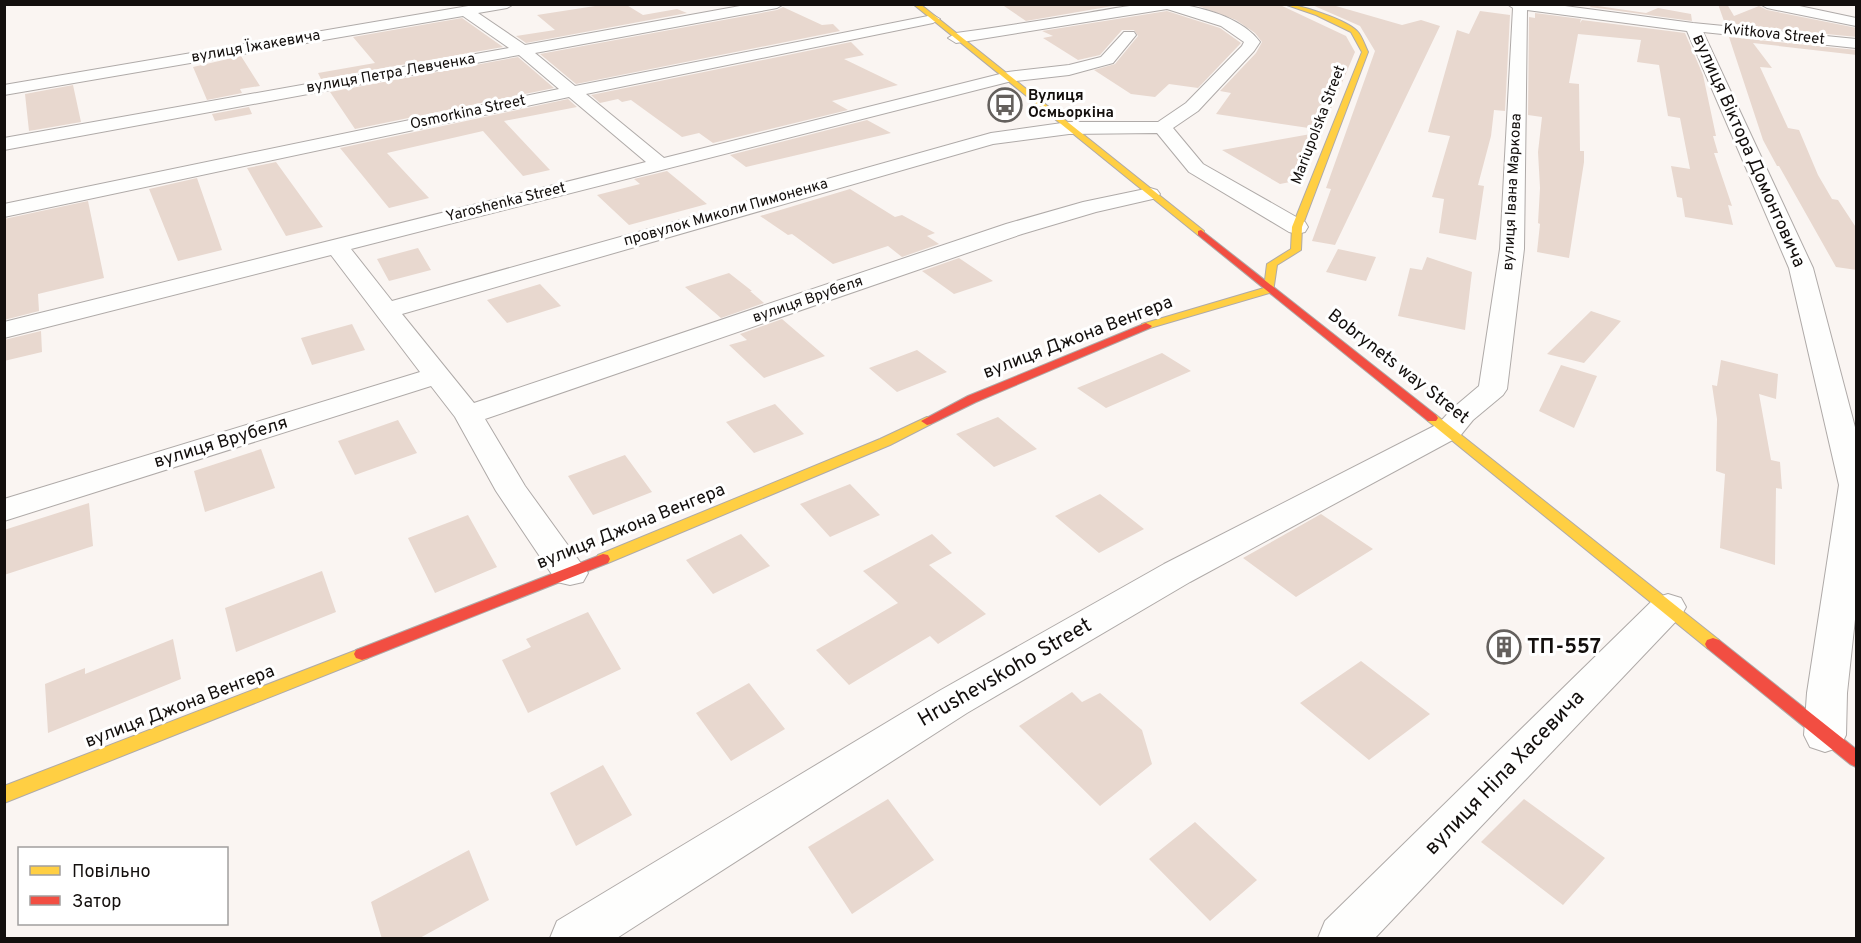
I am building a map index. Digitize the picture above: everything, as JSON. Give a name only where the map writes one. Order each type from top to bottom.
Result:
[{"type":"street","name":"вулиця Їжакевича","points":[[4,90],[507,4]]},
{"type":"street","name":"вулиця Петра Левченка","points":[[4,144],[777,4]]},
{"type":"street","name":"Bobrynets way Street","points":[[916,4],[1269,290],[1449,430],[1857,759]]},
{"type":"street","name":"Mariupolska Street","points":[[1269,290],[1272,264],[1296,250],[1297,227],[1365,52],[1354,30],[1318,14],[1287,4]]},
{"type":"street","points":[[1767,4],[1857,22]]},
{"type":"street","points":[[956,38],[1170,5],[1235,27],[1249,37],[1251,42],[1249,48],[1192,107],[1162,127],[1196,168],[1297,227]]},
{"type":"street","name":"Kvitkova Street","points":[[1517,5],[1693,27],[1857,43]]},
{"type":"street","name":"вулиця Івана Маркова","points":[[1449,430],[1462,414],[1493,388],[1512,249],[1517,5]]},
{"type":"street","points":[[466,12],[522,50],[660,164]]},
{"type":"street","name":"Osmorkina Street","points":[[4,211],[574,91],[933,19]]},
{"type":"street","name":"вулиця Віктора Домонтовича","points":[[1693,27],[1801,268],[1855,485],[1845,653],[1827,693],[1825,735]]},
{"type":"street","name":"Yaroshenka Street","points":[[4,330],[1008,77],[1069,70],[1107,60],[1129,35]]},
{"type":"street","name":"провулок Миколи Пимоненка","points":[[385,311],[992,139],[1069,128],[1162,127]]},
{"type":"street","name":"вулиця Врубеля","points":[[468,415],[1014,229],[1091,207],[1150,194]]},
{"type":"street","points":[[336,246],[468,415],[512,491],[570,573]]},
{"type":"street","name":"вулиця Джона Венгера","points":[[4,795],[570,573],[885,442],[972,399],[1147,326],[1269,290]]},
{"type":"street","name":"вулиця Врубеля","points":[[4,510],[438,375]]},
{"type":"street","name":"Hrushevskoho Street","points":[[574,939],[953,702],[1177,573],[1449,430]]},
{"type":"street","name":"вулиця Ніла Хасевича","points":[[1342,939],[1668,607]]},
{"type":"building","points":[[608,4],[625,4],[643,15],[677,9],[687,13],[526,43],[516,36],[555,30],[537,15]]},
{"type":"building","points":[[1001,4],[1124,4],[1026,21]]},
{"type":"building","points":[[1193,4],[1278,4],[1346,36],[1355,52],[1322,130],[1216,114],[1231,93],[1220,91],[1256,53],[1262,42],[1255,33],[1236,20]]},
{"type":"building","points":[[1310,4],[1329,4],[1402,25],[1421,20],[1440,26],[1335,245],[1312,241],[1331,189],[1326,188],[1375,51],[1360,26]]},
{"type":"building","points":[[1718,4],[1727,4],[1734,16],[1759,6],[1767,10],[1857,28],[1857,37],[1725,24]]},
{"type":"building","points":[[1591,5],[1646,13],[1658,8],[1691,14],[1692,21],[1590,7]]},
{"type":"building","points":[[783,7],[822,25],[833,24],[840,31],[576,84],[540,54],[777,10]]},
{"type":"building","points":[[1167,11],[1220,28],[1241,43],[1198,88],[1169,84],[1155,97],[1131,94],[1094,70],[1115,64],[1138,36],[1134,30],[1122,30],[1100,55],[1078,60],[1043,38],[1053,36],[1042,31]]},
{"type":"building","points":[[1480,11],[1510,15],[1505,111],[1494,110],[1491,136],[1478,185],[1484,186],[1476,240],[1439,233],[1444,199],[1432,197],[1450,136],[1428,132],[1457,30],[1469,34]]},
{"type":"building","points":[[1535,13],[1581,19],[1580,23],[1582,20],[1685,33],[1703,75],[1716,136],[1713,136],[1718,153],[1714,153],[1732,206],[1728,205],[1733,225],[1685,217],[1682,198],[1677,197],[1671,166],[1690,169],[1680,118],[1668,116],[1659,65],[1637,62],[1641,40],[1578,34],[1569,83],[1579,84],[1580,151],[1584,151],[1584,162],[1569,258],[1537,252],[1540,224],[1538,223],[1540,188],[1538,152],[1542,117],[1528,115],[1529,17],[1535,18]]},
{"type":"building","points":[[462,18],[503,47],[321,79],[318,73],[375,63],[353,37]]},
{"type":"building","points":[[1729,37],[1857,50],[1857,55],[1753,43],[1772,68],[1760,67],[1788,128],[1799,130],[1818,175],[1832,199],[1838,200],[1857,229],[1857,270],[1836,267],[1777,166],[1763,140]]},
{"type":"building","points":[[851,42],[864,55],[844,59],[898,85],[832,101],[848,110],[713,143],[699,133],[682,137],[631,100],[622,102],[618,99],[600,103],[591,95]]},
{"type":"building","points":[[241,56],[260,86],[240,89],[242,93],[207,100],[193,67]]},
{"type":"building","points":[[518,57],[554,88],[355,129],[330,92]]},
{"type":"building","points":[[73,85],[81,122],[29,131],[25,94]]},
{"type":"building","points":[[568,99],[577,107],[504,121],[550,170],[523,176],[483,131],[387,153],[429,198],[389,208],[340,148]]},
{"type":"building","points":[[249,107],[252,114],[215,121],[212,114]]},
{"type":"building","points":[[867,120],[891,133],[746,167],[730,155]]},
{"type":"building","points":[[1322,132],[1301,182],[1280,184],[1222,150]]},
{"type":"building","points":[[276,162],[323,227],[286,236],[247,168]]},
{"type":"building","points":[[667,171],[707,204],[629,225],[597,195],[640,184],[634,179]]},
{"type":"building","points":[[197,178],[222,250],[178,261],[149,189]]},
{"type":"building","points":[[850,189],[895,217],[902,215],[935,233],[927,236],[939,244],[902,257],[888,246],[833,264],[792,234],[788,235],[760,216]]},
{"type":"building","points":[[88,201],[104,278],[38,294],[39,311],[4,320],[4,219]]},
{"type":"building","points":[[418,248],[431,270],[389,281],[377,259]]},
{"type":"building","points":[[1338,249],[1376,257],[1366,281],[1326,272]]},
{"type":"building","points":[[1427,257],[1472,272],[1465,330],[1398,316],[1410,268],[1422,270]]},
{"type":"building","points":[[959,258],[993,281],[954,294],[922,271]]},
{"type":"building","points":[[729,273],[764,303],[721,318],[685,287]]},
{"type":"building","points":[[540,284],[561,306],[507,323],[487,300]]},
{"type":"building","points":[[1591,311],[1621,321],[1584,363],[1547,354]]},
{"type":"building","points":[[782,319],[825,356],[764,378],[729,345],[747,340],[740,334]]},
{"type":"building","points":[[352,324],[365,350],[312,365],[301,338]]},
{"type":"building","points":[[41,331],[42,352],[4,361],[4,340]]},
{"type":"building","points":[[917,350],[947,372],[897,392],[869,368]]},
{"type":"building","points":[[1162,353],[1191,371],[1106,408],[1077,388]]},
{"type":"building","points":[[1721,360],[1778,374],[1776,399],[1759,394],[1771,460],[1780,462],[1782,489],[1776,488],[1775,565],[1720,548],[1725,474],[1716,471],[1717,419],[1712,385],[1717,386]]},
{"type":"building","points":[[1561,365],[1597,376],[1574,428],[1539,411]]},
{"type":"building","points":[[775,404],[804,434],[754,453],[726,422]]},
{"type":"building","points":[[998,417],[1037,449],[994,467],[956,434]]},
{"type":"building","points":[[398,420],[417,453],[355,475],[338,441]]},
{"type":"building","points":[[261,449],[275,488],[205,512],[194,471]]},
{"type":"building","points":[[625,455],[652,492],[593,515],[568,476]]},
{"type":"building","points":[[850,484],[880,515],[830,537],[800,504]]},
{"type":"building","points":[[1100,494],[1144,529],[1099,553],[1055,516]]},
{"type":"building","points":[[89,503],[93,546],[4,575],[4,530]]},
{"type":"building","points":[[1321,514],[1373,549],[1296,597],[1243,558]]},
{"type":"building","points":[[468,515],[497,567],[435,593],[408,538]]},
{"type":"building","points":[[741,534],[770,566],[713,594],[686,560]]},
{"type":"building","points":[[932,534],[952,553],[929,565],[986,614],[938,644],[930,636],[849,685],[816,650],[898,603],[863,571]]},
{"type":"building","points":[[322,571],[336,612],[236,652],[225,608]]},
{"type":"building","points":[[588,612],[621,669],[528,713],[502,660],[531,647],[526,639]]},
{"type":"building","points":[[173,639],[181,679],[48,733],[45,684],[85,668],[85,674]]},
{"type":"building","points":[[1361,661],[1430,714],[1369,760],[1300,703]]},
{"type":"building","points":[[749,683],[785,729],[731,761],[696,713]]},
{"type":"building","points":[[1072,692],[1082,702],[1100,693],[1142,730],[1152,764],[1100,806],[1019,726]]},
{"type":"building","points":[[603,765],[632,815],[576,846],[550,793]]},
{"type":"building","points":[[888,799],[934,860],[852,914],[808,847]]},
{"type":"building","points":[[1524,799],[1605,858],[1563,905],[1481,842]]},
{"type":"building","points":[[1195,822],[1257,880],[1210,921],[1149,859]]},
{"type":"building","points":[[469,850],[489,900],[418,939],[382,939],[371,902]]},
{"type":"traffic: slow","points":[[916,4],[1201,233]]},
{"type":"traffic: slow","points":[[1146,326],[1269,290],[1272,264],[1296,250],[1297,227],[1365,52],[1354,31],[1318,14],[1287,4]]},
{"type":"traffic: slow","points":[[1432,418],[1713,644]]},
{"type":"traffic: slow","points":[[603,559],[885,442],[927,421]]},
{"type":"traffic: slow","points":[[4,795],[362,654]]},
{"type":"traffic: jam","points":[[1201,233],[1432,418]]},
{"type":"traffic: jam","points":[[927,421],[972,399],[1146,326]]},
{"type":"traffic: jam","points":[[362,654],[603,559]]},
{"type":"traffic: jam","points":[[1713,644],[1856,759]]},
{"type":"place","name":"Вулиця Осмьоркіна","points":[[1005,105]]},
{"type":"place","name":"ТП-557","points":[[1504,647]]}]
